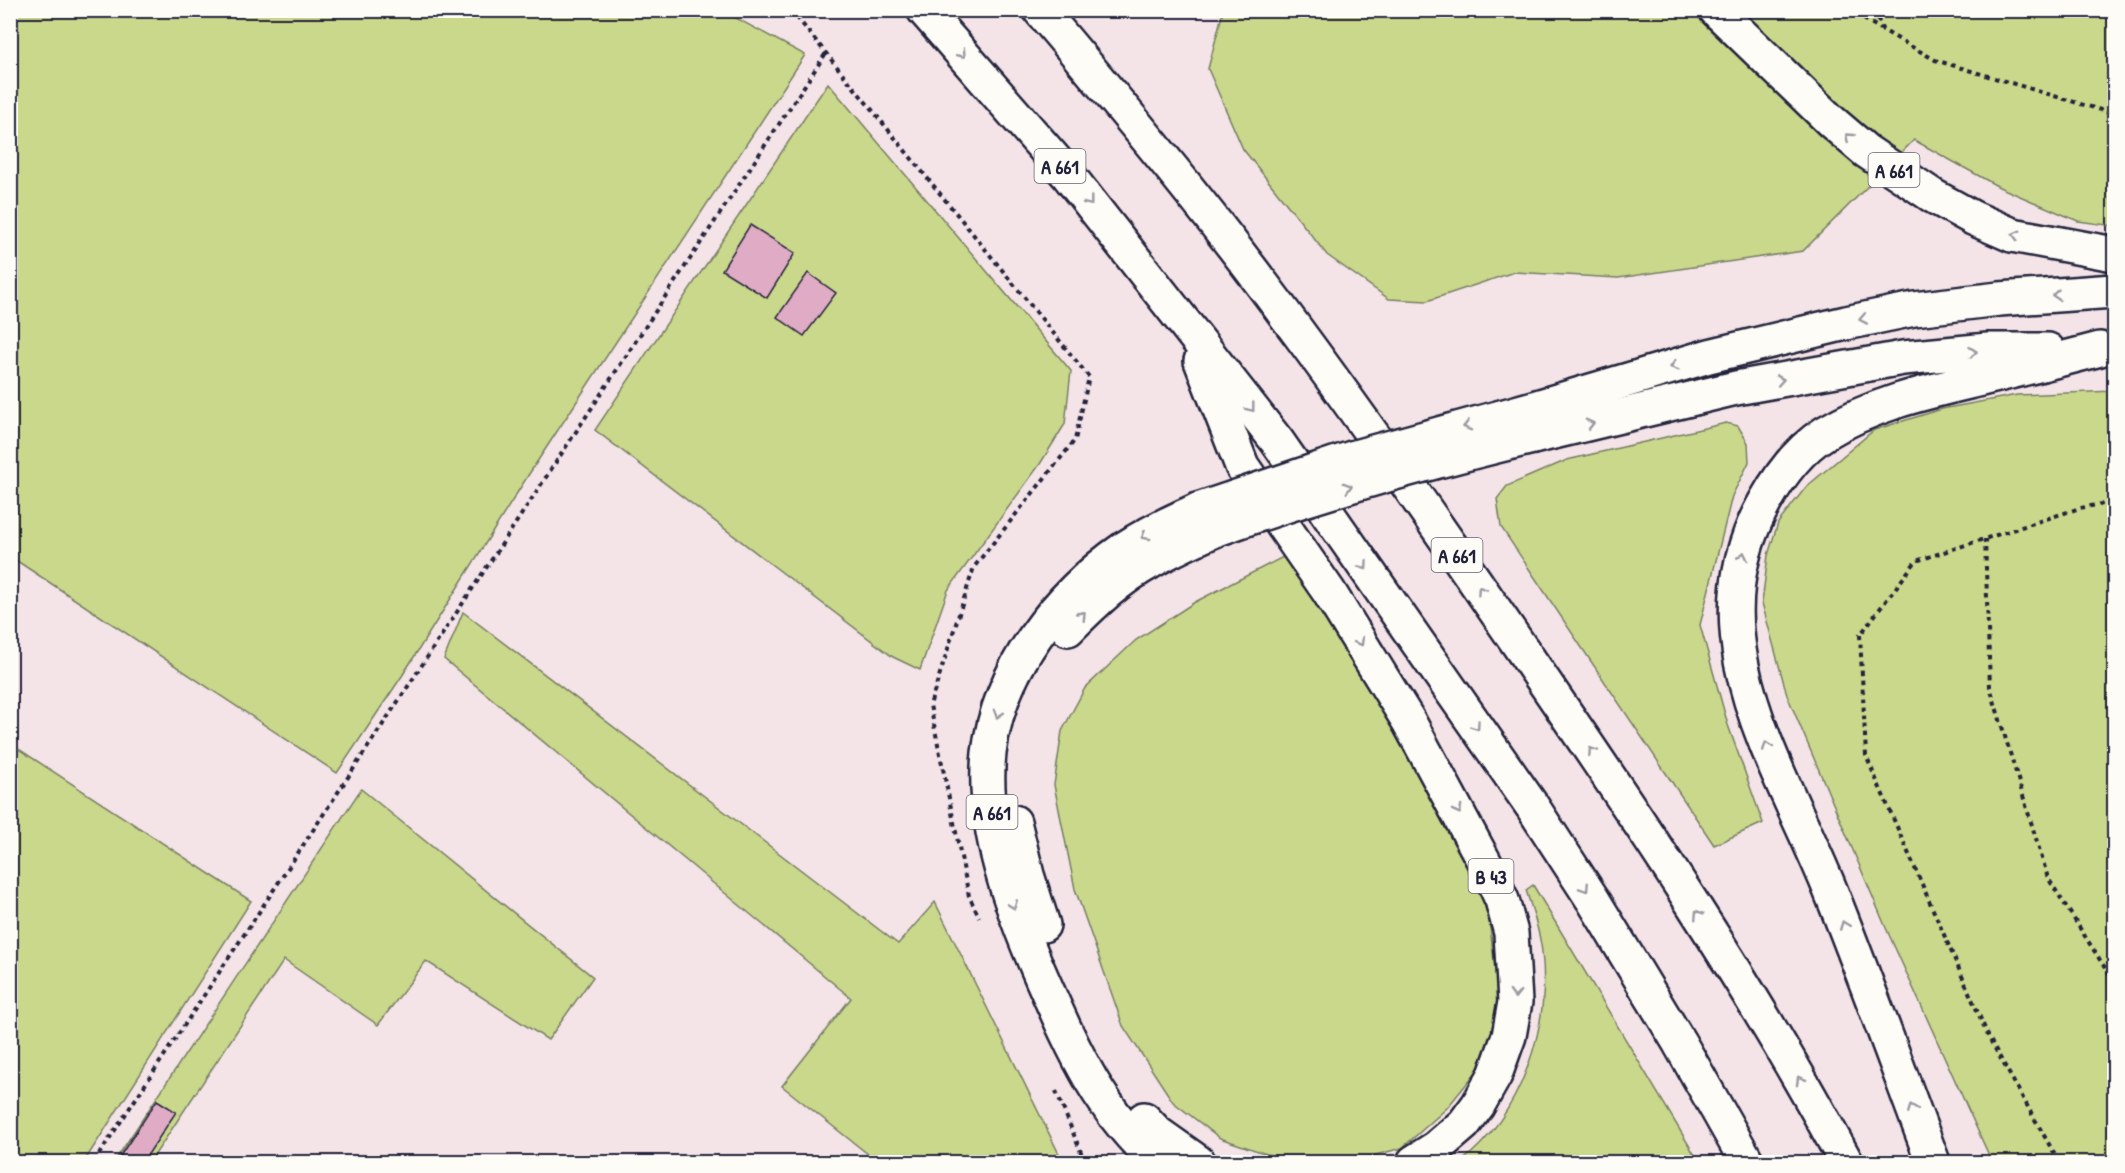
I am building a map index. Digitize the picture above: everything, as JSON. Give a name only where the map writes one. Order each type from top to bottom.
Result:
[{"type":"highway","name":"A 661","points":[[924,10],[1069,176],[1277,441],[1532,806],[1593,900],[1673,1032],[1747,1162]]},
{"type":"highway","name":"A 661","points":[[1040,10],[1127,113],[1237,250],[1341,390],[1450,545],[1600,763],[1749,993],[1846,1162]]},
{"type":"highway","name":"A 661","points":[[1716,10],[1866,152],[1934,196],[1972,218],[2012,235],[2115,254]]},
{"type":"highway","name":"A 661","points":[[1528,424],[1699,359],[1846,322],[1914,309],[1999,299],[2115,291]]},
{"type":"highway","name":"B 43","points":[[1189,329],[1242,466],[1329,592],[1407,720],[1487,867],[1502,900],[1511,933],[1515,1002],[1509,1036],[1495,1075],[1464,1124],[1436,1148],[1414,1162]]},
{"type":"highway","name":"A 661","points":[[1158,1162],[1126,1130],[1089,1079],[1074,1052],[1032,957],[1005,884],[995,840],[989,754],[996,720],[1018,663],[1038,632],[1062,603],[1091,575],[1125,548],[1159,527],[1205,521],[1355,457],[1903,358],[1988,350],[2107,349]]},
{"type":"highway","name":"A 661","points":[[1933,1162],[1832,894],[1776,770],[1745,682],[1736,623],[1736,586],[1744,549],[1757,515],[1779,477],[1800,453],[1823,434],[1854,417],[1928,390],[2107,349]]},
{"type":"highway","points":[[1198,1162],[1157,1133],[1141,1116],[1119,1088],[1094,1042],[1049,945],[1027,875],[1011,802],[1009,765],[1017,725],[1030,684],[1044,658],[1089,608],[1121,580],[1205,521]]},
{"type":"path","points":[[791,10],[1089,377],[1075,440],[974,567],[930,705],[969,896],[979,917]]},
{"type":"path","points":[[1848,10],[1935,60],[2115,114]]},
{"type":"path","points":[[1874,10],[1883,30]]},
{"type":"path","points":[[94,1162],[826,53]]},
{"type":"path","points":[[2059,1162],[1989,1038],[1866,756],[1860,635],[1916,561],[2080,508],[2115,502]]},
{"type":"path","points":[[1985,539],[1990,687],[2048,878],[2115,982]]},
{"type":"path","points":[[1055,1088],[1086,1162]]},
{"type":"green space","points":[[10,11],[723,11],[805,55],[529,474],[402,676],[337,773],[11,557]]},
{"type":"green space","points":[[1223,11],[2114,11],[2114,226],[2078,221],[1999,187],[1914,140],[1803,251],[1618,278],[1514,272],[1427,301],[1389,299],[1327,255],[1243,149],[1208,69]]},
{"type":"green space","points":[[828,83],[1071,371],[1065,424],[1040,464],[948,590],[920,670],[893,657],[595,430]]},
{"type":"green space","points":[[2114,391],[2114,1162],[1992,1162],[1886,928],[1787,695],[1762,603],[1768,555],[1778,523],[1806,487],[1874,430],[1942,409],[2017,395]]},
{"type":"green space","points":[[1726,423],[1738,426],[1748,443],[1749,462],[1732,496],[1700,625],[1728,725],[1763,823],[1714,845],[1501,527],[1497,499],[1507,486],[1567,460]]},
{"type":"green space","points":[[1285,556],[1357,667],[1486,896],[1500,1008],[1485,1061],[1447,1108],[1402,1148],[1349,1162],[1290,1162],[1220,1138],[1173,1102],[1123,1026],[1075,889],[1054,785],[1062,731],[1085,688],[1136,640],[1195,602]]},
{"type":"green space","points":[[463,612],[898,944],[935,902],[1063,1162],[878,1162],[782,1086],[851,998],[444,659]]},
{"type":"green space","points":[[11,744],[251,901],[84,1162],[11,1162]]},
{"type":"green space","points":[[361,789],[593,977],[548,1040],[426,961],[378,1025],[284,960],[150,1162],[114,1162]]},
{"type":"green space","points":[[1533,885],[1699,1162],[1461,1162],[1482,1143],[1500,1120],[1527,1068],[1536,1039],[1542,1010],[1544,981],[1540,936],[1526,890]]},
{"type":"building","points":[[750,225],[795,253],[767,298],[722,270]]},
{"type":"building","points":[[808,273],[836,293],[804,336],[777,317]]},
{"type":"building","points":[[157,1100],[176,1112],[143,1162],[116,1162]]}]
